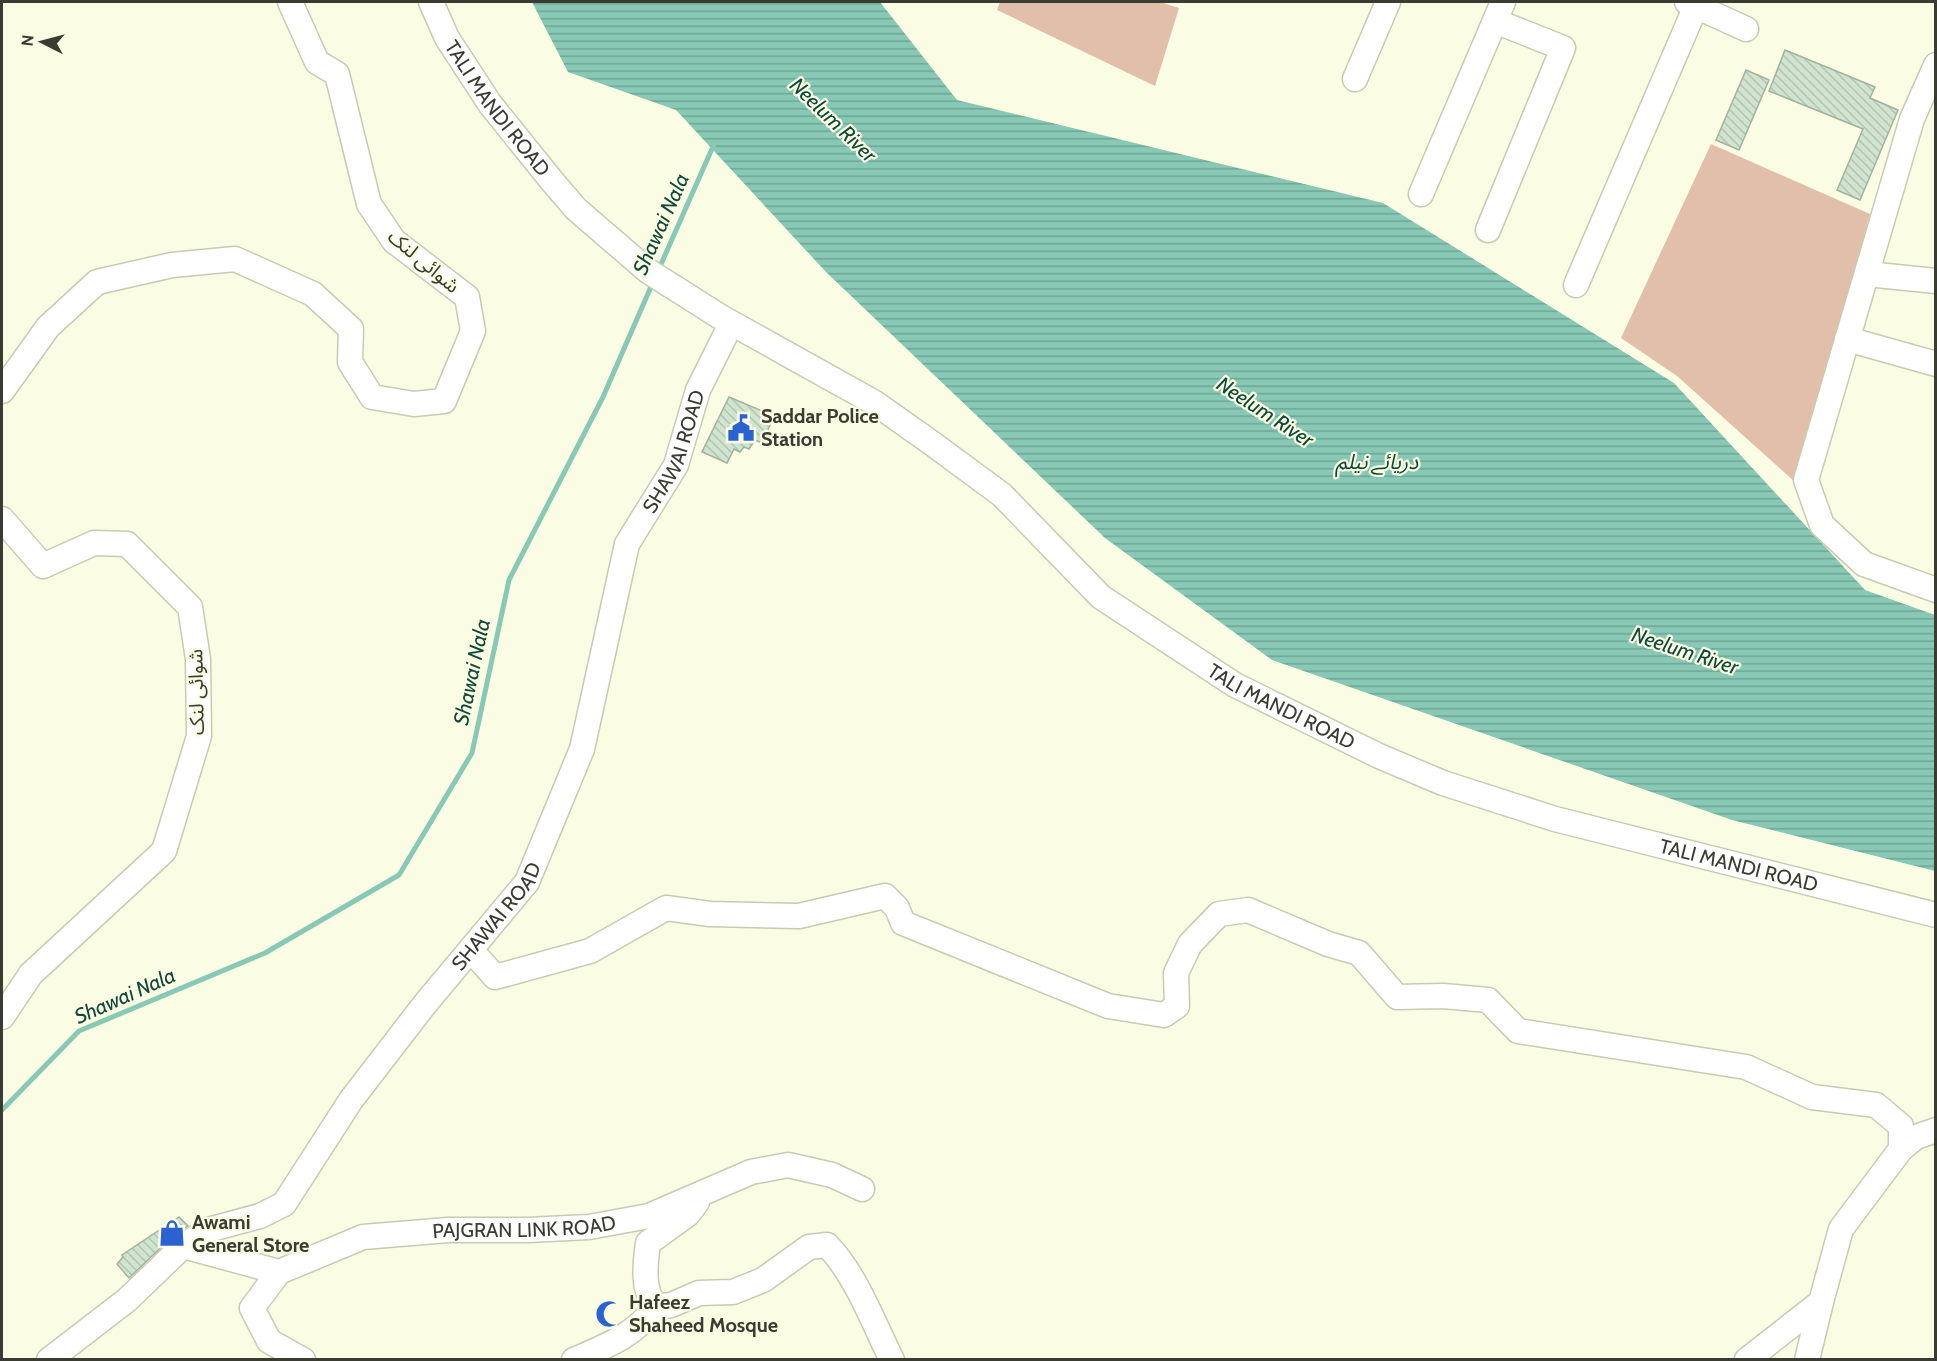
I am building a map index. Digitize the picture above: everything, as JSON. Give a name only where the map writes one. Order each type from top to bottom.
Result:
[{"type":"street","name":"شوائی لنک","points":[[2,391],[48,327],[97,282],[172,265],[235,259],[313,294],[351,328],[350,362],[372,397],[414,404],[444,401],[473,331],[466,297],[393,241],[369,204],[337,74],[317,62],[290,2]]},
{"type":"street","name":"TALI MANDI ROAD","points":[[431,2],[447,38],[490,104],[576,209],[648,271],[725,320],[875,403],[942,450],[1002,495],[1101,597],[1235,685],[1341,737],[1443,783],[1555,819],[1935,915]]},
{"type":"street","points":[[1355,79],[1388,2]]},
{"type":"street","points":[[1576,285],[1691,4],[1746,29]]},
{"type":"street","points":[[1421,194],[1499,11],[1563,48],[1488,230]]},
{"type":"street","points":[[1935,65],[1912,119],[1806,480],[1822,525],[1864,564],[1935,590]]},
{"type":"street","points":[[1866,274],[1935,281]]},
{"type":"street","name":"SHAWAI ROAD","points":[[49,1359],[127,1300],[183,1246],[208,1230],[260,1216],[284,1204],[351,1100],[425,1004],[527,882],[582,749],[627,544],[676,465],[698,390],[725,320]]},
{"type":"street","points":[[1847,339],[1935,364]]},
{"type":"street","name":"شوائی لنک","points":[[2,519],[43,566],[94,543],[127,544],[190,607],[198,659],[199,736],[164,851],[31,974],[2,1017]]},
{"type":"street","points":[[471,950],[495,976],[590,951],[666,908],[710,914],[799,916],[885,896],[897,908],[903,923],[1108,1006],[1164,1015],[1177,1006],[1176,973],[1190,944],[1219,914],[1248,910],[1328,944],[1359,954],[1397,997],[1443,996],[1488,1000],[1518,1031],[1746,1067],[1812,1097],[1876,1105],[1901,1126],[1901,1149]]},
{"type":"street","points":[[1806,1359],[1841,1229],[1901,1149],[1916,1137],[1935,1130]]},
{"type":"street","name":"PAJGRAN LINK ROAD","points":[[279,1272],[363,1237],[448,1230],[590,1227],[649,1216],[751,1172],[788,1165],[832,1175],[862,1189]]},
{"type":"street","points":[[655,1307],[650,1300],[644,1273],[648,1243],[688,1214],[705,1193]]},
{"type":"street","points":[[655,1307],[671,1305],[699,1293],[733,1292],[763,1280],[809,1247],[827,1245],[835,1253],[862,1300],[892,1359]]},
{"type":"street","points":[[183,1246],[279,1272],[252,1308],[269,1341],[303,1359]]},
{"type":"street","points":[[1747,1359],[1821,1302]]},
{"type":"street","points":[[574,1359],[620,1339],[646,1321],[655,1307]]},
{"type":"shaded area","points":[[1000,2],[1160,2],[1179,8],[1155,86],[997,10]]},
{"type":"shaded area","points":[[1711,144],[1870,214],[1796,483],[1677,376],[1621,338]]},
{"type":"water","name":"دریائے نیلم","points":[[532,2],[880,2],[957,100],[1383,203],[1674,383],[1865,590],[1935,615],[1935,871],[1732,820],[1272,660],[1105,538],[826,272],[676,110],[568,72]]},
{"type":"building","points":[[1785,50],[1875,87],[1870,98],[1898,110],[1860,200],[1837,190],[1863,129],[1769,91]]},
{"type":"building","points":[[1746,70],[1769,80],[1739,150],[1716,140]]},
{"type":"building","name":"Saddar Police Station","points":[[729,397],[774,416],[762,443],[755,440],[749,449],[744,447],[740,452],[734,449],[727,463],[702,452]]},
{"type":"building","points":[[179,1217],[188,1226],[173,1236],[129,1278],[117,1264],[123,1257],[122,1255]]},
{"type":"waterway","name":"Shawai Nala","points":[[658,271],[715,142]]},
{"type":"waterway","name":"Shawai Nala","points":[[2,1110],[79,1031],[265,953],[399,875],[472,753],[509,580],[603,397],[653,282]]},
{"type":"place","name":"Saddar Police Station","points":[[741,428]]},
{"type":"place","name":"Awami General Store","points":[[172,1233]]},
{"type":"place","name":"Hafeez Shaheed Mosque","points":[[609,1314]]},
{"type":"water label","name":"Neelum River","points":[[833,120]]},
{"type":"water label","name":"Neelum River","points":[[1265,412]]},
{"type":"water label","name":"Neelum River","points":[[1685,651]]}]
